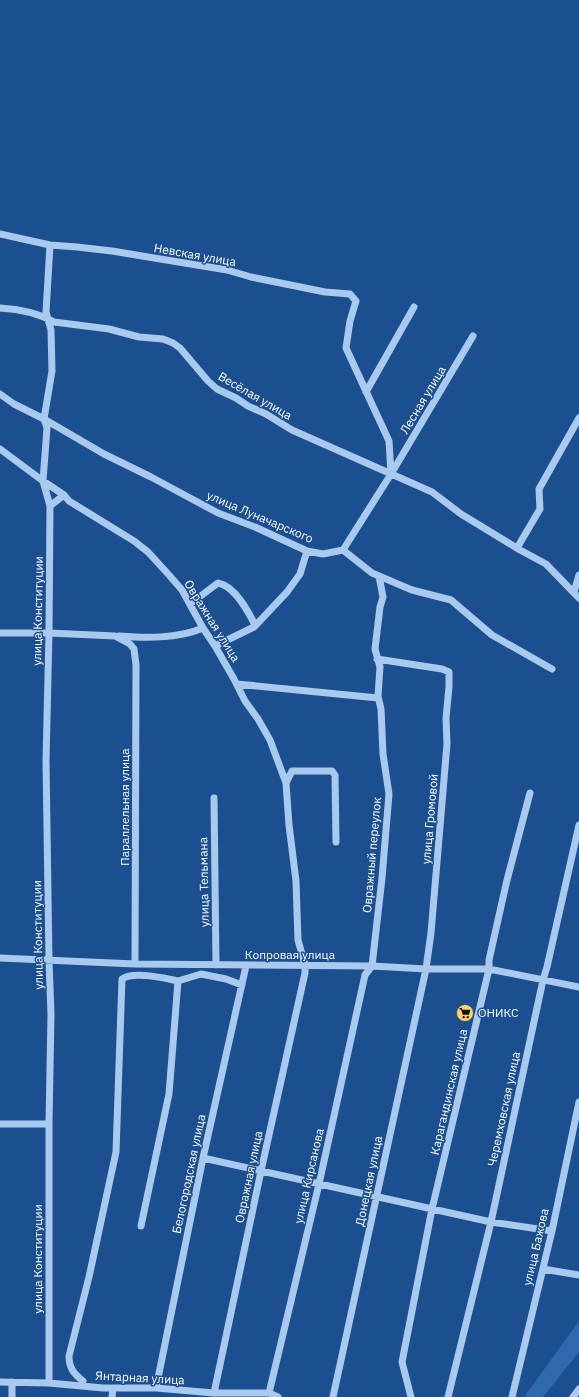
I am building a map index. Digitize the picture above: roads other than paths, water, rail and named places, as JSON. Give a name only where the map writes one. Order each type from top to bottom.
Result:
[{"type":"street","name":"Невская улица","points":[[0,234],[50,245],[105,250],[227,270],[251,277],[325,292],[350,294],[356,301],[350,321],[346,348],[366,392]]},
{"type":"street","name":"улица Конституции","points":[[49,1383],[49,1124],[51,1014],[46,761],[50,506],[43,481],[47,428],[44,419],[52,370],[51,330],[46,312],[50,245]]},
{"type":"street","points":[[414,307],[366,392],[389,441],[391,474],[432,492],[461,514],[516,548],[546,564],[579,598]]},
{"type":"street","name":"Весёлая улица","points":[[0,308],[29,312],[54,322],[109,329],[139,338],[163,339],[173,343],[180,348],[208,381],[217,389],[266,414],[292,430],[391,474]]},
{"type":"street","name":"Лесная улица","points":[[343,550],[391,474],[474,336]]},
{"type":"street","name":"улица Луначарского","points":[[0,394],[14,404],[44,419],[104,454],[218,513],[255,527],[306,551],[323,554],[343,550]]},
{"type":"street","points":[[516,548],[540,509],[539,489],[579,418]]},
{"type":"street","name":"Овражная улица","points":[[0,449],[64,495],[69,501],[134,540],[170,575],[182,590],[237,684],[244,701],[258,719],[270,740],[286,783],[289,825],[296,881],[298,940],[305,965],[305,973],[214,1393]]},
{"type":"street","points":[[50,506],[64,495]]},
{"type":"street","points":[[343,550],[372,573],[412,590],[451,600],[492,635],[552,669]]},
{"type":"street","points":[[215,646],[254,627],[287,592],[300,574],[306,551]]},
{"type":"street","points":[[574,592],[579,575]]},
{"type":"street","name":"Овражный переулок","points":[[372,966],[382,878],[389,794],[383,754],[381,709],[378,697],[380,667],[375,649],[380,607],[383,597],[379,576]]},
{"type":"street","points":[[190,604],[218,583],[225,585],[244,605],[255,625]]},
{"type":"street","points":[[0,633],[49,633],[132,637],[172,636],[186,634],[203,628]]},
{"type":"street","name":"Параллельная улица","points":[[115,636],[130,644],[134,649],[136,665],[137,760],[135,964]]},
{"type":"street","name":"улица Громовой","points":[[377,659],[442,668],[449,672],[446,718],[447,744],[431,933],[426,968]]},
{"type":"street","points":[[237,684],[378,697]]},
{"type":"street","points":[[286,783],[292,772],[332,771],[335,775],[336,842]]},
{"type":"street","name":"Карагандинская улица","points":[[411,1397],[402,1362],[432,1209],[489,969],[489,960],[530,792]]},
{"type":"street","name":"улица Тельмана","points":[[214,798],[216,965]]},
{"type":"street","name":"Черемховская улица","points":[[448,1397],[491,1222],[543,980],[579,825]]},
{"type":"street","name":"Копровая улица","points":[[0,958],[135,964],[246,966],[305,965],[489,969],[579,987]]},
{"type":"street","name":"Белогородская улица","points":[[156,1388],[203,1158],[246,966]]},
{"type":"street","name":"улица Кирсанова","points":[[269,1393],[365,975],[372,966]]},
{"type":"street","name":"Донецкая улица","points":[[333,1397],[426,968]]},
{"type":"street","points":[[83,1381],[72,1370],[69,1364],[69,1356],[89,1277],[116,1152],[122,979],[133,976],[160,977],[178,981],[200,974],[226,979],[242,985]]},
{"type":"street","points":[[141,1226],[169,1094],[178,997],[178,981]]},
{"type":"street","name":"улица Бажова","points":[[512,1397],[576,1133],[579,1102]]},
{"type":"street","points":[[0,1124],[49,1124]]},
{"type":"street","points":[[203,1158],[491,1222],[552,1231]]},
{"type":"street","points":[[543,1269],[579,1275]]},
{"type":"street","name":"Янтарная улица","points":[[0,1382],[49,1383],[113,1388],[156,1388],[170,1393],[214,1393],[236,1395],[269,1393],[278,1397]]},
{"type":"street","points":[[12,1382],[12,1397]]},
{"type":"street","points":[[112,1397],[113,1388]]},
{"type":"street","points":[[574,1397],[579,1389]]},
{"type":"place","name":"ОНИКС","points":[[465,1013]]}]
